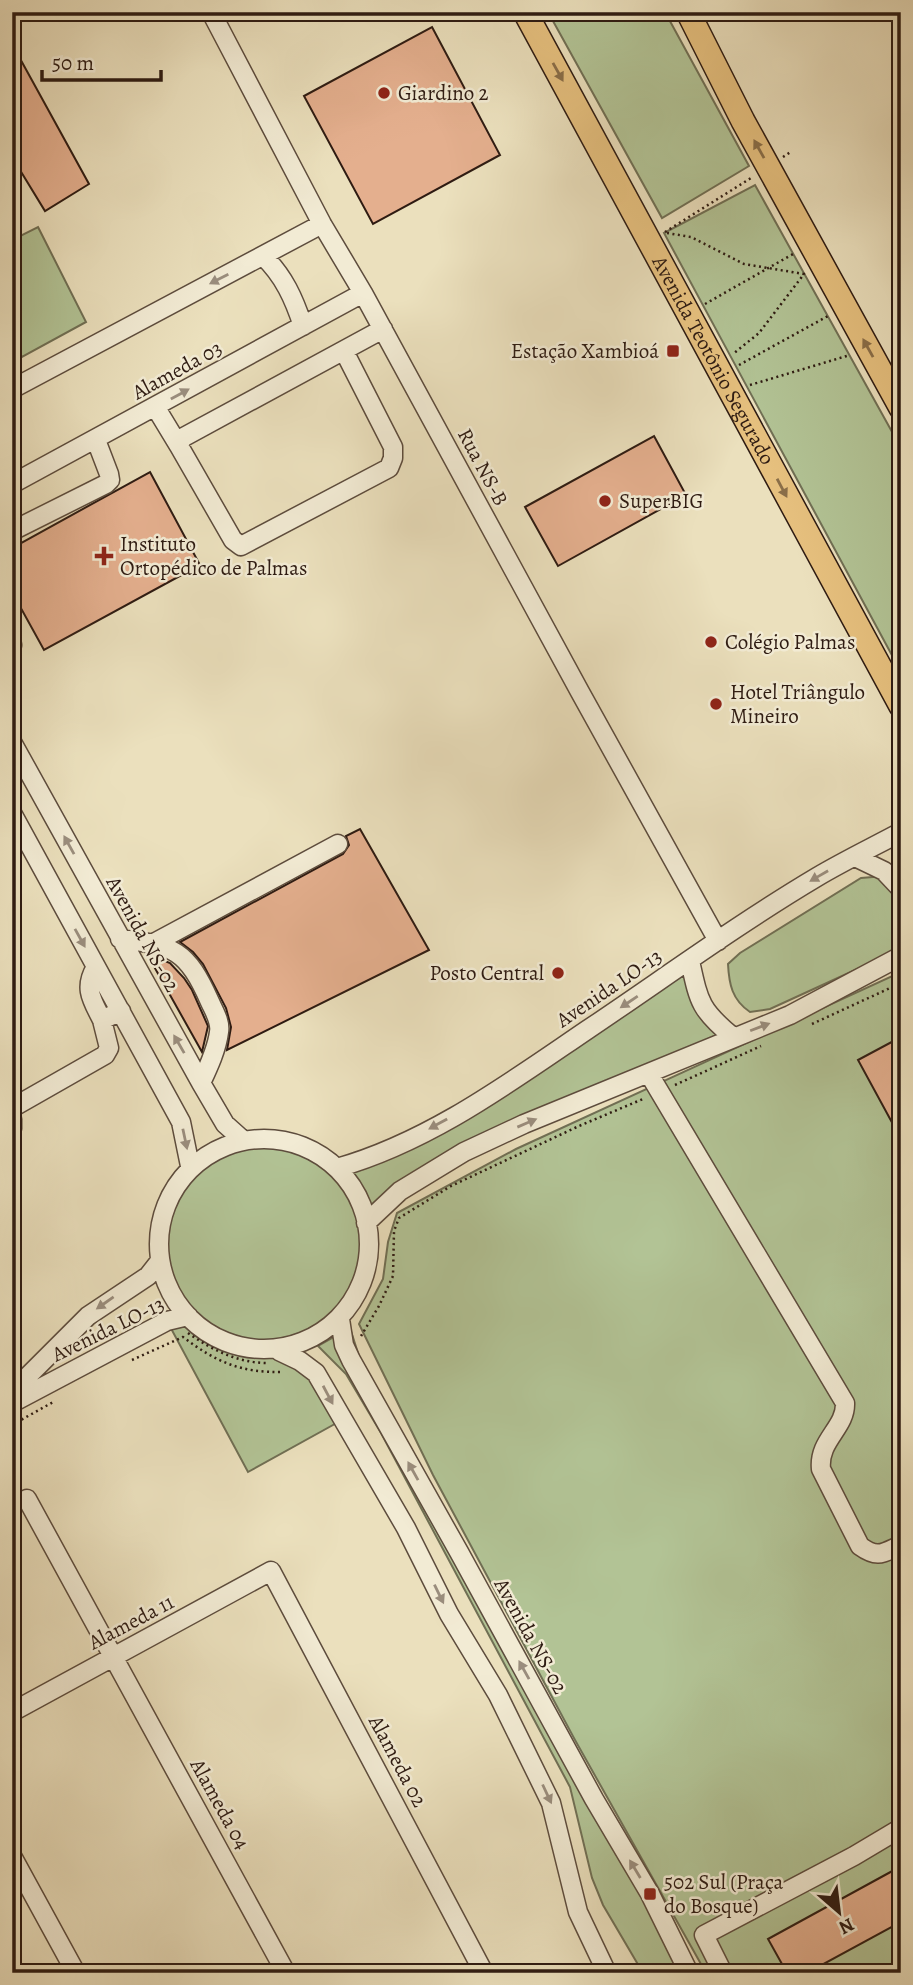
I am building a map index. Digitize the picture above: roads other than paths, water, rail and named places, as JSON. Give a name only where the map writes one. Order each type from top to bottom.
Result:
[{"type":"main road","name":"Avenida Teotônio Segurado","points":[[525,12],[657,237],[901,706]]},
{"type":"main road","points":[[688,12],[768,166],[901,408]]},
{"type":"street","name":"Rua NS-B","points":[[211,12],[323,224],[718,941]]},
{"type":"street","points":[[12,389],[323,224]]},
{"type":"street","points":[[263,256],[285,282],[303,326]]},
{"type":"street","name":"Alameda 03","points":[[12,484],[363,293]]},
{"type":"street","points":[[179,446],[182,438],[383,329]]},
{"type":"street","points":[[156,408],[233,540],[242,546],[389,468],[393,447],[344,351]]},
{"type":"street","points":[[12,531],[110,480],[96,440]]},
{"type":"street","name":"Avenida NS-02","points":[[12,742],[201,1083],[225,1124],[244,1141]]},
{"type":"street","points":[[12,813],[181,1122],[190,1166]]},
{"type":"street","name":"Avenida LO-13","points":[[337,1168],[395,1147],[502,1087],[817,877],[901,832]]},
{"type":"street","points":[[154,943],[338,844]]},
{"type":"street","points":[[855,857],[884,871],[901,889]]},
{"type":"street","points":[[120,939],[154,943],[176,952],[188,963],[202,983],[219,1023],[219,1033],[201,1083]]},
{"type":"street","points":[[366,1223],[400,1191],[464,1152],[524,1124],[790,1015],[899,953]]},
{"type":"street","points":[[691,961],[697,991],[709,1017],[733,1037]]},
{"type":"street","points":[[12,1108],[105,1055],[109,1048],[102,1020],[88,988],[96,967]]},
{"type":"street","points":[[102,1020],[121,1011]]},
{"type":"street","points":[[649,1074],[845,1403],[845,1413],[828,1439],[820,1458],[821,1469],[860,1546],[877,1555],[901,1545]]},
{"type":"street","points":[[12,1119],[12,1129]]},
{"type":"street","points":[[275,1357],[340,1319],[356,1296],[369,1244],[366,1223],[348,1182],[337,1168],[295,1142],[276,1138],[244,1141],[213,1152],[190,1166],[176,1184],[162,1214],[159,1228],[159,1262],[169,1290],[183,1324],[275,1357],[300,1361],[316,1373],[406,1528],[449,1614],[498,1695],[551,1803],[578,1912],[607,1973]]},
{"type":"street","name":"Avenida LO-13","points":[[12,1392],[88,1316],[148,1276],[159,1262]]},
{"type":"street","name":"Avenida NS-02","points":[[340,1319],[344,1345],[351,1360],[594,1799],[650,1894],[689,1973]]},
{"type":"street","name":"Avenida LO-13","points":[[12,1403],[167,1321],[183,1324]]},
{"type":"street","name":"Alameda 04","points":[[27,1499],[286,1973]]},
{"type":"street","name":"Alameda 11","points":[[12,1712],[271,1571]]},
{"type":"street","name":"Alameda 02","points":[[271,1571],[484,1973]]},
{"type":"street","points":[[723,1973],[704,1935],[854,1856],[901,1828]]},
{"type":"street","points":[[12,1856],[76,1973]]},
{"type":"place","name":"Giardino 2","points":[[384,93]]},
{"type":"place","name":"Estação Xambioá","points":[[673,351]]},
{"type":"place","name":"SuperBIG","points":[[605,501]]},
{"type":"place","name":"Instituto Ortopédico de Palmas","points":[[104,556]]},
{"type":"place","name":"Colégio Palmas","points":[[711,642]]},
{"type":"place","name":"Hotel Triângulo Mineiro","points":[[716,704]]},
{"type":"place","name":"Posto Central","points":[[558,973]]},
{"type":"place","name":"502 Sul (Praça do Bosque)","points":[[650,1894]]}]
